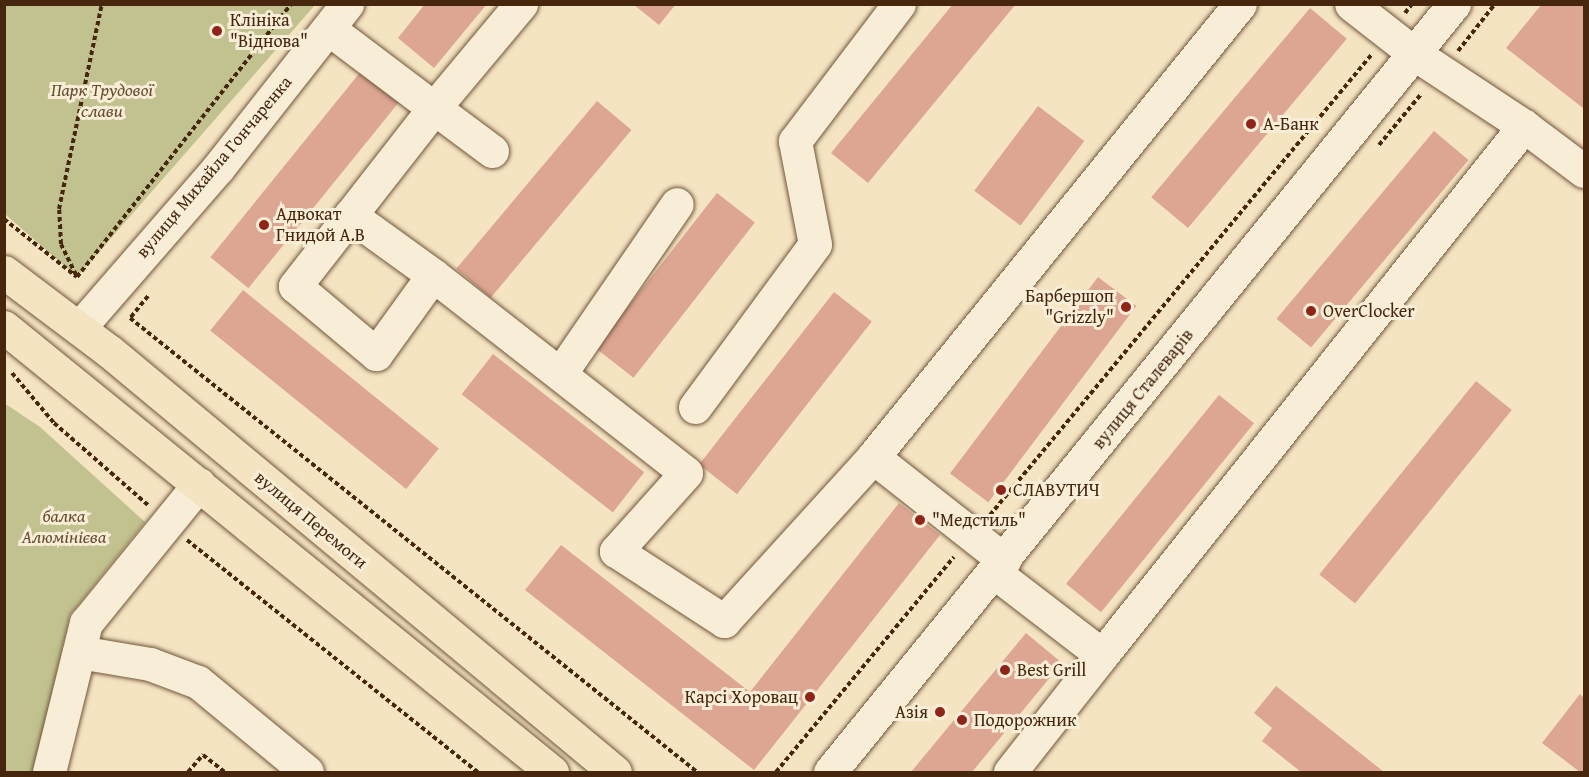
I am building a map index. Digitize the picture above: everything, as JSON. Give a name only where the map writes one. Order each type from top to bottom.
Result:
[{"type":"main road","name":"вулиця Перемоги","points":[[4,272],[79,328],[615,772]]},
{"type":"main road","points":[[4,327],[552,772]]},
{"type":"main road","points":[[50,363],[79,328]]},
{"type":"street","points":[[433,276],[376,354],[295,285],[434,108],[521,4]]},
{"type":"street","points":[[695,407],[815,244],[795,141],[899,4]]},
{"type":"street","points":[[351,215],[686,473],[616,551],[724,621],[873,457],[1240,4]]},
{"type":"street","points":[[1351,4],[1397,24],[1415,54],[1524,126],[1584,171]]},
{"type":"street","name":"вулиця Сталеварів","points":[[830,772],[1454,4]]},
{"type":"street","points":[[338,17],[434,108],[492,152]]},
{"type":"street","name":"вулиця Михайла Гончаренка","points":[[79,328],[218,168],[338,17]]},
{"type":"street","points":[[1010,772],[1524,126]]},
{"type":"street","points":[[560,374],[677,204]]},
{"type":"street","points":[[873,457],[973,535],[999,566],[1102,655]]},
{"type":"street","points":[[49,772],[86,623],[199,484]]},
{"type":"street","points":[[79,652],[150,664],[198,682],[307,772]]},
{"type":"path","points":[[77,278],[61,244],[59,209],[76,138],[102,4]]},
{"type":"path","points":[[77,278],[291,4]]},
{"type":"path","points":[[1460,48],[1495,4]]},
{"type":"path","points":[[776,772],[1397,24]]},
{"type":"path","points":[[4,219],[77,278]]},
{"type":"path","points":[[130,318],[697,772]]},
{"type":"path","points":[[4,370],[10,371]]},
{"type":"path","points":[[375,693],[478,772]]},
{"type":"path","points":[[188,772],[203,755],[225,772]]},
{"type":"green space","name":"Парк Трудової слави","points":[[5,4],[315,5],[77,277],[5,214]]},
{"type":"green space","name":"балка Алюмінієва","points":[[4,403],[40,427],[145,522],[70,615],[34,772],[5,772]]},
{"type":"building","points":[[425,4],[487,4],[434,68],[398,38]]},
{"type":"building","points":[[633,4],[676,4],[659,25]]},
{"type":"building","points":[[953,4],[1016,4],[868,183],[831,153]]},
{"type":"building","points":[[1541,5],[1584,5],[1583,108],[1506,48]]},
{"type":"building","points":[[1310,8],[1347,39],[1188,228],[1151,197]]},
{"type":"building","points":[[362,70],[400,101],[248,288],[210,257]]},
{"type":"building","points":[[597,101],[631,130],[491,298],[456,269]]},
{"type":"building","points":[[1038,106],[1084,141],[1021,226],[974,191]]},
{"type":"building","points":[[1434,131],[1468,160],[1311,348],[1277,319]]},
{"type":"building","points":[[717,193],[755,223],[634,378],[596,348]]},
{"type":"building","points":[[1098,277],[1136,306],[988,502],[950,473]]},
{"type":"building","points":[[243,290],[439,449],[406,489],[210,330]]},
{"type":"building","points":[[834,292],[872,322],[737,494],[699,465]]},
{"type":"building","points":[[493,354],[644,472],[613,512],[462,394]]},
{"type":"building","points":[[1476,381],[1512,410],[1355,603],[1319,575]]},
{"type":"building","points":[[1219,395],[1254,423],[1101,612],[1066,584]]},
{"type":"building","points":[[899,503],[940,535],[754,770],[525,590],[561,545],[750,692]]},
{"type":"building","points":[[1026,633],[1062,663],[972,772],[911,772]]},
{"type":"building","points":[[1276,686],[1384,772],[1301,772],[1262,741],[1272,728],[1254,713]]},
{"type":"building","points":[[1580,694],[1584,698],[1584,772],[1580,772],[1542,743]]},
{"type":"place","name":"Клініка \"Віднова\"","points":[[217,31]]},
{"type":"place","name":"А-Банк","points":[[1251,124]]},
{"type":"place","name":"Адвокат Гнидой А.В","points":[[264,225]]},
{"type":"place","name":"Барбершоп \"Grizzly\"","points":[[1126,307]]},
{"type":"place","name":"OverClocker","points":[[1311,311]]},
{"type":"place","name":"СЛАВУТИЧ","points":[[1001,490]]},
{"type":"place","name":"\"Медстиль\"","points":[[920,520]]},
{"type":"place","name":"Best Grill","points":[[1005,670]]},
{"type":"place","name":"Карсі Хоровац","points":[[810,697]]},
{"type":"place","name":"Азія","points":[[940,712]]},
{"type":"place","name":"Подорожник","points":[[962,720]]}]
